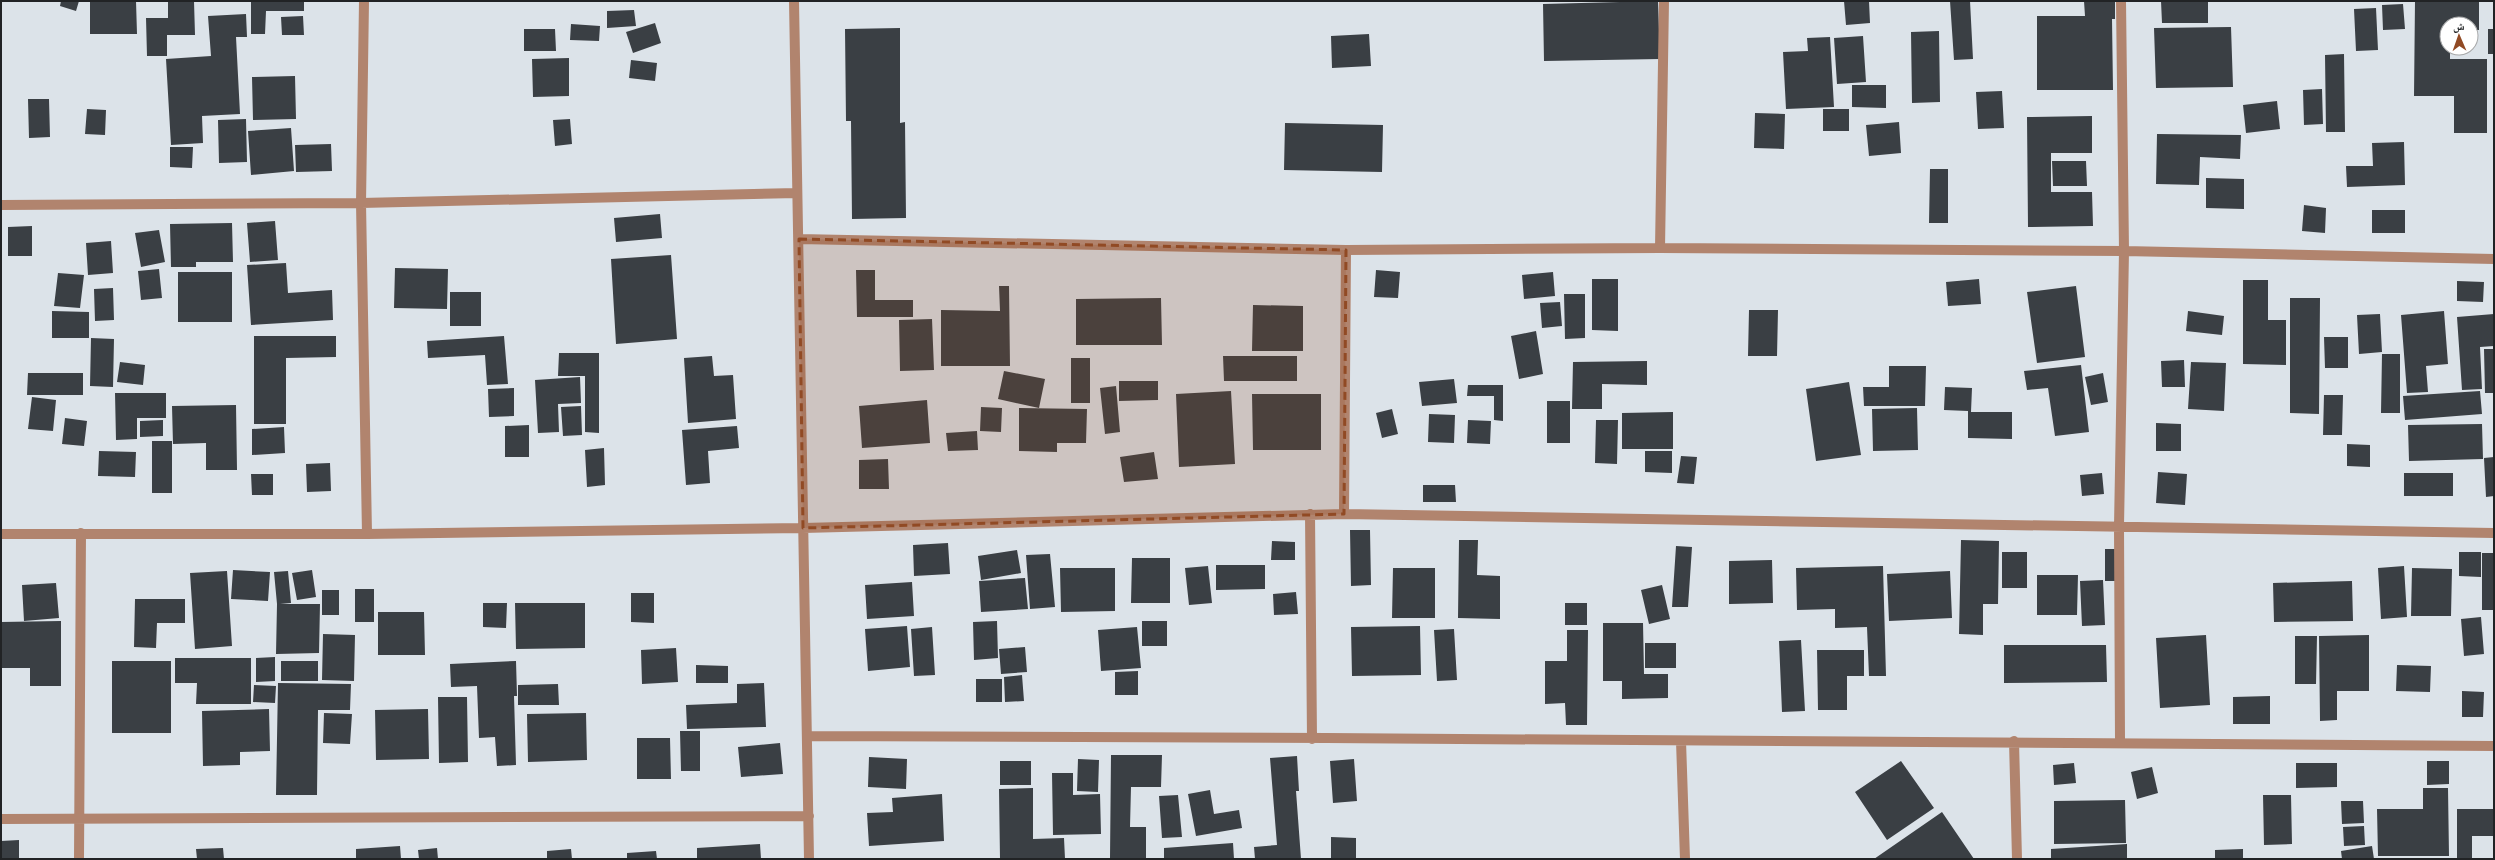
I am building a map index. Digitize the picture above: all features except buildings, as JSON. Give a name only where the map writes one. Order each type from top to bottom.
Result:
[{"type":"street","points":[[364,1],[361,203],[367,534]]},
{"type":"street","points":[[794,1],[810,859]]},
{"type":"street","points":[[1660,248],[1664,1]]},
{"type":"street","points":[[2120,741],[2118,526],[2124,251],[2121,1]]},
{"type":"street","points":[[1,205],[361,203],[798,193]]},
{"type":"street","points":[[798,240],[1346,250],[1660,248],[2124,251],[2494,259]]},
{"type":"street","points":[[1344,514],[1346,250]]},
{"type":"street","points":[[1310,514],[1312,739]]},
{"type":"street","points":[[1,534],[367,534],[803,528],[1310,514],[2494,533]]},
{"type":"street","points":[[79,859],[78,819],[81,534]]},
{"type":"street","points":[[808,736],[1681,741],[2120,741],[2494,746]]},
{"type":"street","points":[[1681,741],[1685,859]]},
{"type":"street","points":[[2014,742],[2017,859]]},
{"type":"street","points":[[1,819],[809,816]]},
{"type":"highlighted area","points":[[799,239],[1346,250],[1344,514],[803,528]]}]
